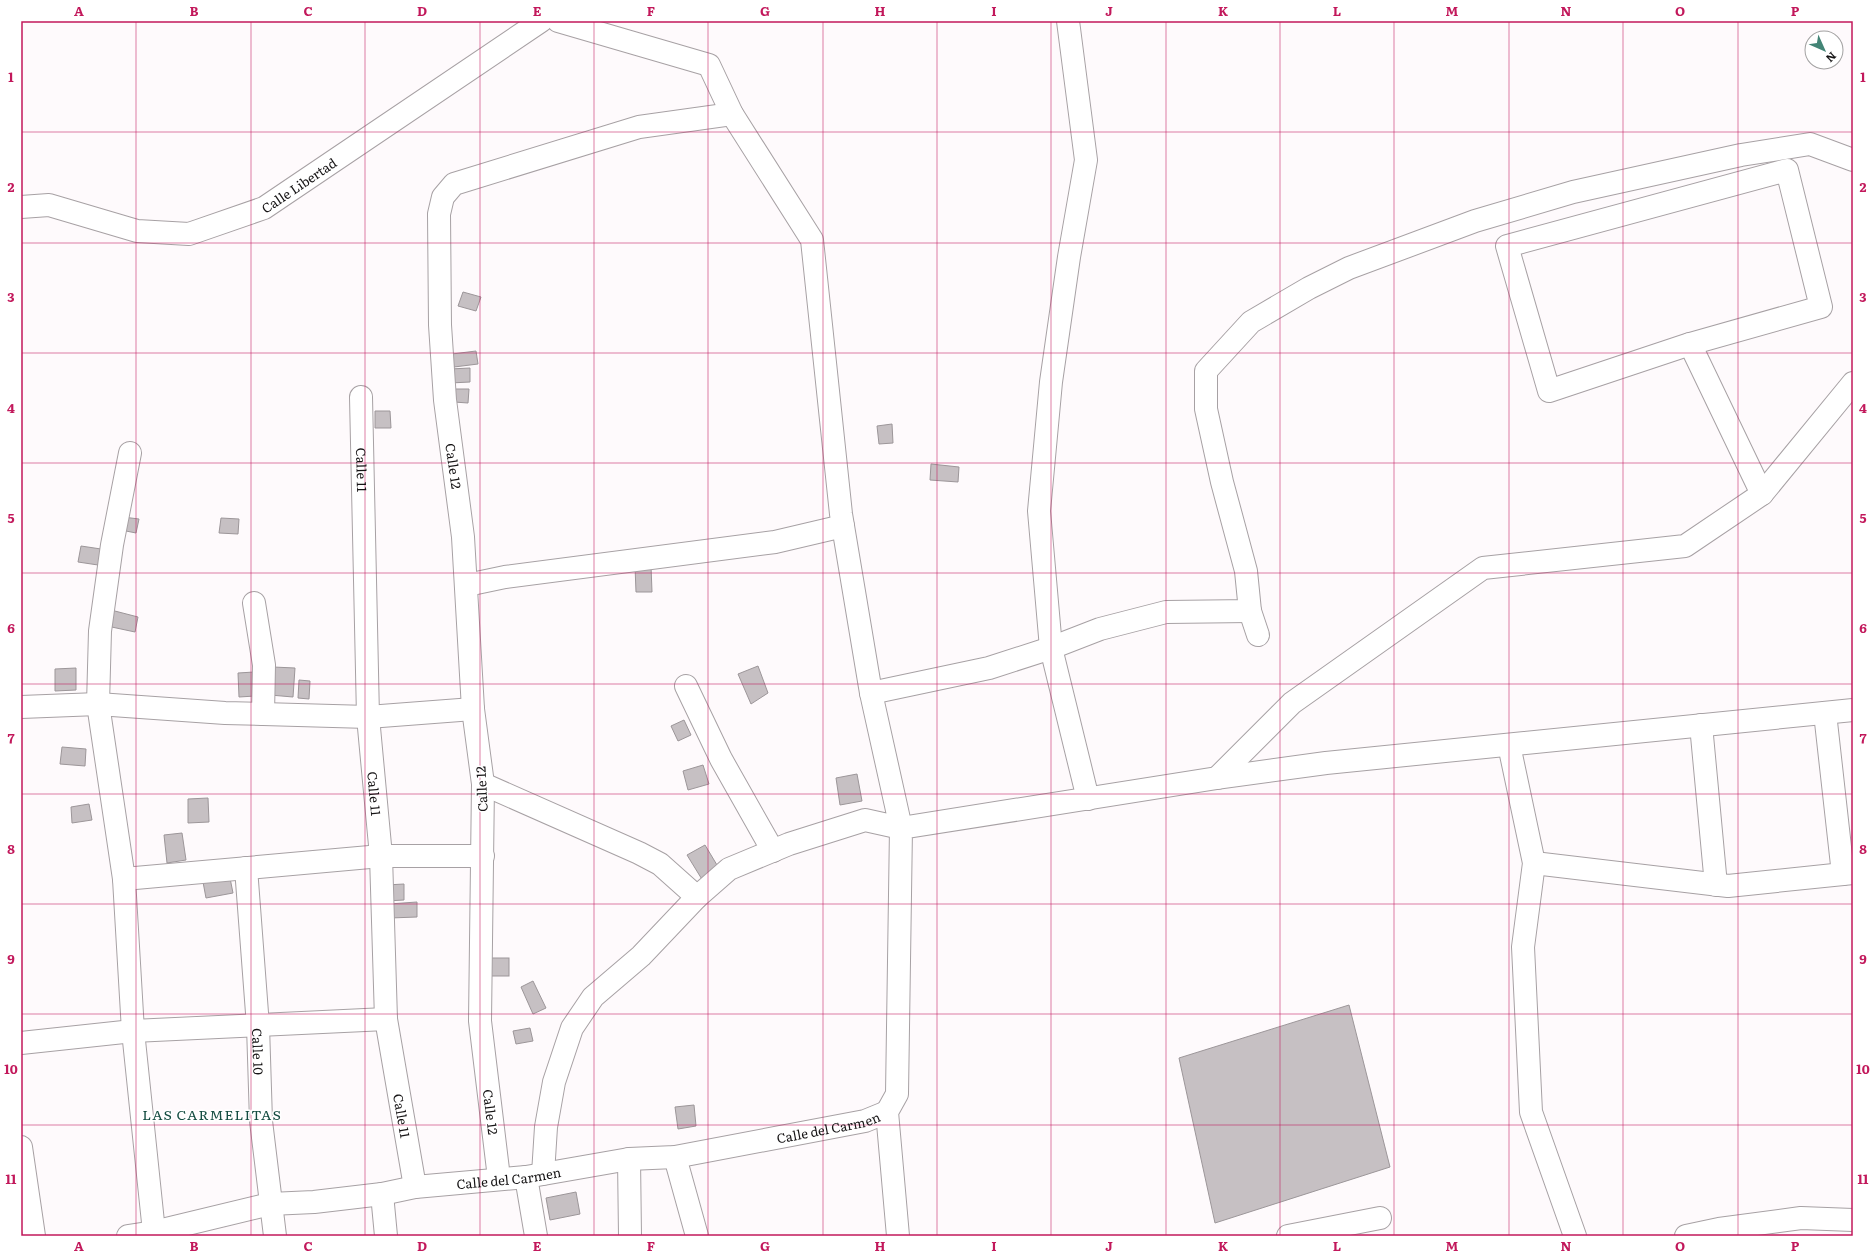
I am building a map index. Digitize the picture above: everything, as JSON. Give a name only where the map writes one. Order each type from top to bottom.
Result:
[{"type":"street","name":"Calle Libertad","points":[[21,207],[49,205],[137,232],[189,234],[264,208],[541,21]]},
{"type":"street","points":[[558,21],[709,65],[732,114],[812,240],[843,526],[871,693],[901,828],[897,1094],[887,1112],[898,1236]]},
{"type":"street","points":[[1068,21],[1086,160],[1069,258],[1051,382],[1039,511],[1051,648],[1088,799]]},
{"type":"street","name":"Calle 12","points":[[499,1178],[480,1021],[483,784],[473,709],[467,585],[463,537],[445,400],[440,325],[439,214],[443,198],[454,184],[639,127],[732,114]]},
{"type":"street","points":[[1258,635],[1250,610],[1246,571],[1222,482],[1206,409],[1206,371],[1251,322],[1309,288],[1349,268],[1475,221],[1573,192],[1742,155],[1810,144],[1853,160]]},
{"type":"street","points":[[1787,170],[1821,307],[1690,344],[1549,391],[1507,246],[1787,170]]},
{"type":"street","points":[[1690,344],[1762,494]]},
{"type":"street","points":[[1217,778],[1292,703],[1483,568],[1685,546],[1762,494],[1853,383]]},
{"type":"street","name":"Calle 11","points":[[361,397],[368,717],[381,856],[386,1019],[415,1187]]},
{"type":"street","points":[[130,454],[112,545],[100,631],[98,704],[124,879],[133,1031],[154,1232]]},
{"type":"street","points":[[467,585],[504,577],[775,542],[843,526]]},
{"type":"street","points":[[254,603],[264,665],[263,714]]},
{"type":"street","points":[[871,693],[989,668],[1051,648],[1100,629],[1166,612],[1250,610]]},
{"type":"street","points":[[686,686],[721,759],[773,851]]},
{"type":"street","points":[[21,707],[98,704],[225,713],[368,717],[473,709]]},
{"type":"street","points":[[536,1236],[534,1175],[546,1126],[554,1082],[572,1028],[593,997],[641,956],[697,896],[729,869],[789,844],[865,820],[901,828],[1217,778],[1326,763],[1853,710]]},
{"type":"street","points":[[1534,863],[1728,886],[1848,874],[1825,713]]},
{"type":"street","points":[[1701,725],[1716,885]]},
{"type":"street","points":[[1509,745],[1534,863],[1523,947],[1530,1112],[1576,1236]]},
{"type":"street","points":[[483,784],[639,853],[660,864],[697,896]]},
{"type":"street","points":[[124,879],[381,856],[483,856]]},
{"type":"street","name":"Calle 10","points":[[246,868],[258,1026],[261,1121],[275,1236]]},
{"type":"street","points":[[21,1043],[133,1031],[386,1019]]},
{"type":"street","name":"Calle del Carmen","points":[[128,1236],[154,1232],[270,1204],[314,1202],[382,1194],[415,1187],[534,1175],[629,1159],[675,1157],[865,1121],[887,1112]]},
{"type":"street","points":[[21,1146],[34,1236]]},
{"type":"street","points":[[675,1157],[697,1236]]},
{"type":"street","points":[[629,1159],[630,1236]]},
{"type":"street","points":[[382,1194],[386,1236]]},
{"type":"street","points":[[1288,1236],[1380,1218]]},
{"type":"street","points":[[1686,1236],[1719,1229],[1801,1218],[1853,1220]]},
{"type":"building","points":[[463,292],[481,297],[476,311],[458,306]]},
{"type":"building","points":[[476,351],[478,364],[454,367],[452,354]]},
{"type":"building","points":[[470,368],[470,382],[450,383],[450,369]]},
{"type":"building","points":[[455,389],[469,389],[468,403],[454,402]]},
{"type":"building","points":[[375,411],[390,411],[391,428],[375,428]]},
{"type":"building","points":[[892,424],[893,443],[879,444],[877,426]]},
{"type":"building","points":[[931,464],[959,467],[958,482],[930,480]]},
{"type":"building","points":[[123,517],[139,519],[136,533],[121,530]]},
{"type":"building","points":[[221,518],[239,519],[238,534],[219,533]]},
{"type":"building","points":[[81,546],[101,549],[98,565],[78,562]]},
{"type":"building","points":[[635,566],[651,566],[652,592],[636,592]]},
{"type":"building","points":[[111,610],[138,617],[135,632],[107,626]]},
{"type":"building","points":[[758,666],[768,693],[751,704],[738,674]]},
{"type":"building","points":[[273,667],[295,668],[293,697],[270,695]]},
{"type":"building","points":[[76,668],[76,690],[55,691],[55,669]]},
{"type":"building","points":[[254,672],[255,696],[239,697],[238,673]]},
{"type":"building","points":[[299,680],[310,681],[309,699],[298,698]]},
{"type":"building","points":[[684,720],[691,735],[678,741],[671,726]]},
{"type":"building","points":[[62,747],[86,749],[85,766],[60,764]]},
{"type":"building","points":[[703,765],[709,784],[688,790],[683,771]]},
{"type":"building","points":[[857,774],[862,801],[840,805],[836,778]]},
{"type":"building","points":[[208,798],[209,822],[188,823],[188,799]]},
{"type":"building","points":[[89,804],[92,820],[72,823],[71,807]]},
{"type":"building","points":[[182,833],[186,860],[167,863],[164,835]]},
{"type":"building","points":[[705,845],[720,870],[703,881],[687,855]]},
{"type":"building","points":[[230,878],[233,893],[206,898],[203,882]]},
{"type":"building","points":[[404,884],[404,900],[386,901],[386,885]]},
{"type":"building","points":[[417,902],[417,917],[390,918],[389,904]]},
{"type":"building","points":[[489,958],[509,958],[509,976],[489,976]]},
{"type":"building","points":[[533,981],[546,1008],[533,1014],[521,987]]},
{"type":"building","points":[[1349,1005],[1390,1167],[1215,1223],[1179,1058]]},
{"type":"building","points":[[530,1028],[533,1041],[516,1044],[513,1031]]},
{"type":"building","points":[[694,1105],[696,1126],[678,1129],[675,1107]]},
{"type":"building","points":[[576,1192],[580,1214],[550,1220],[546,1198]]},
{"type":"district","name":"LAS CARMELITAS","points":[[212,1114]]}]
